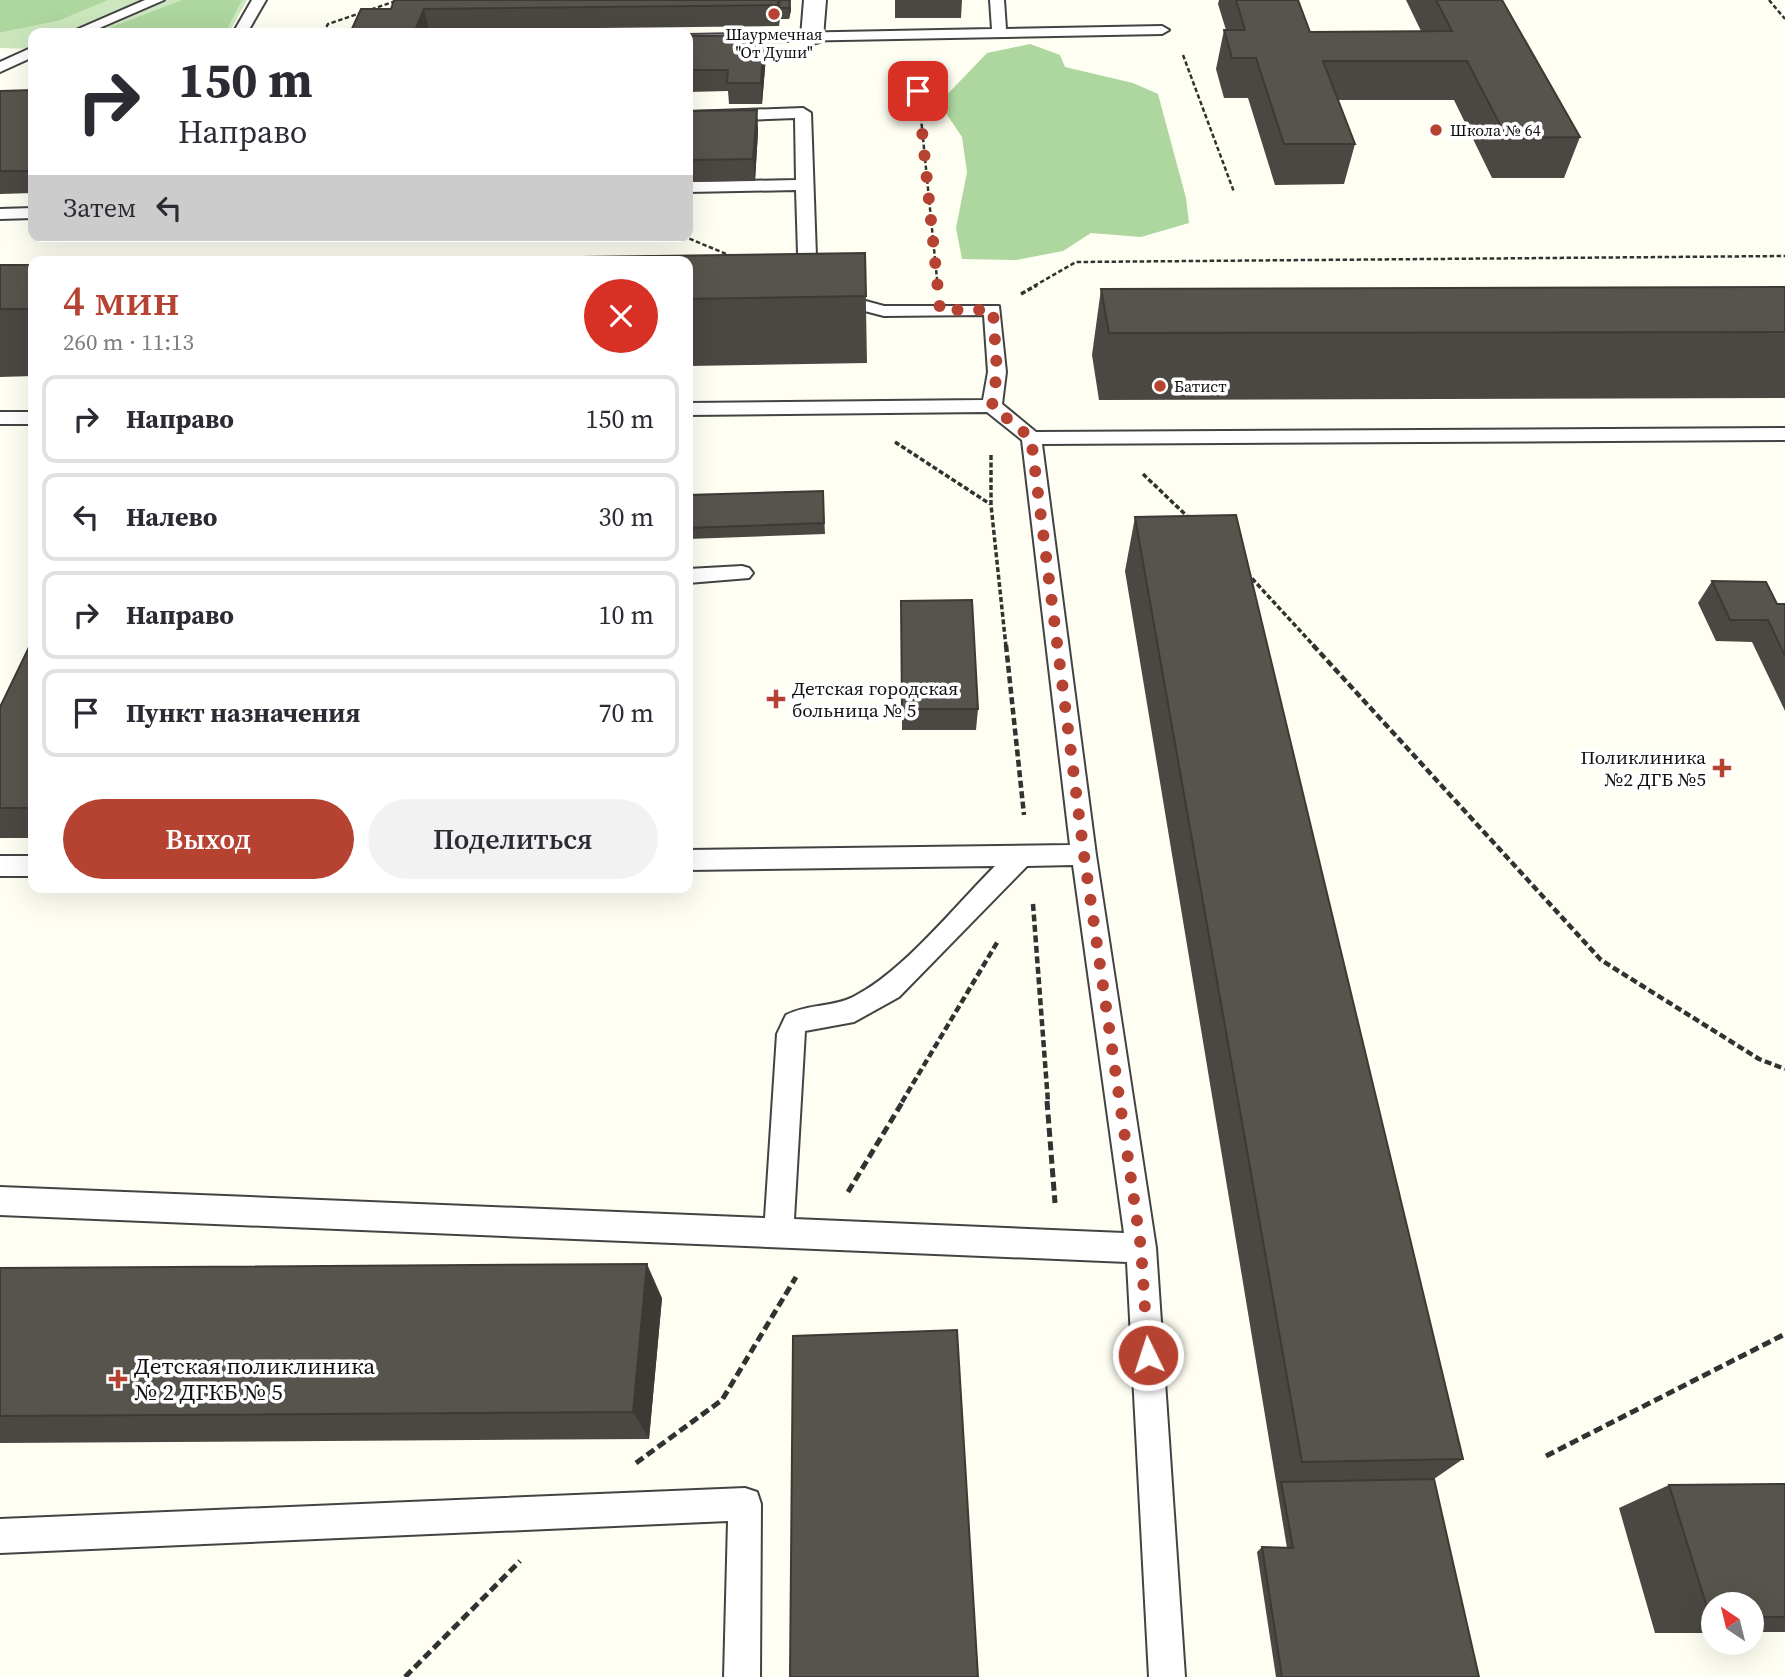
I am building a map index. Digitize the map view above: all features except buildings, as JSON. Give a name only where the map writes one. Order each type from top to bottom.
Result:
[{"type":"street","points":[[813,37],[815,0]]},
{"type":"lane","points":[[88,28],[157,0]]},
{"type":"lane","points":[[243,28],[259,0]]},
{"type":"lane","points":[[997,0],[999,33]]},
{"type":"lane","points":[[693,40],[1162,30]]},
{"type":"lane","points":[[1,65],[28,53]]},
{"type":"lane","points":[[1,65],[28,62]]},
{"type":"lane","points":[[693,117],[803,113],[802,290],[884,311],[993,310],[997,372],[992,406]]},
{"type":"lane","points":[[693,187],[804,185]]},
{"type":"lane","points":[[0,214],[28,213]]},
{"type":"lane","points":[[693,409],[992,406],[1031,438],[1785,434]]},
{"type":"lane","points":[[0,418],[28,418]]},
{"type":"lane","points":[[1031,438],[1084,855],[1141,1248],[1167,1677]]},
{"type":"lane","points":[[693,576],[743,573]]},
{"type":"lane","points":[[693,860],[1084,855]]},
{"type":"lane","points":[[779,1234],[790,1034],[795,1023],[807,1017],[854,1010],[890,989],[1021,856]]},
{"type":"lane","points":[[0,866],[28,866]]},
{"type":"lane","points":[[0,1201],[1141,1248]]},
{"type":"lane","points":[[0,1536],[745,1504],[742,1677]]},
{"type":"path","points":[[326,28],[328,24],[399,0]]},
{"type":"path","points":[[1769,0],[1785,19]]},
{"type":"path","points":[[1162,30],[1178,40],[1234,192]]},
{"type":"path","points":[[913,36],[940,310]]},
{"type":"path","points":[[693,240],[733,258]]},
{"type":"path","points":[[993,310],[1076,262],[1785,256]]},
{"type":"path","points":[[840,407],[991,505]]},
{"type":"path","points":[[1105,437],[1200,528]]},
{"type":"path","points":[[1238,564],[1601,960],[1759,1059],[1785,1069]]},
{"type":"path","points":[[405,1677],[569,1511],[722,1399],[1003,933]]},
{"type":"path","points":[[1546,1456],[1785,1334]]},
{"type":"green space","points":[[0,0],[247,0],[232,28],[28,28],[28,49],[0,48]]},
{"type":"green space","points":[[0,0],[108,0],[60,20],[0,32]]},
{"type":"green space","points":[[182,0],[242,0],[228,28],[109,28]]},
{"type":"green space","points":[[1030,44],[1060,55],[1065,67],[1133,83],[1158,94],[1186,198],[1189,223],[1141,237],[1091,233],[1063,251],[1016,260],[962,259],[956,228],[967,172],[962,137],[939,103],[987,53]]},
{"type":"place","name":"Шаурмечная \"От Души\"","points":[[774,14]]},
{"type":"place","name":"Школа № 64","points":[[1436,130]]},
{"type":"place","name":"Батист","points":[[1160,386]]},
{"type":"place","name":"Детская городская больница № 5","points":[[776,699]]},
{"type":"place","name":"Поликлиника №2 ДГБ №5","points":[[1722,768]]},
{"type":"place","name":"Детская поликлиника № 2 ДГКБ № 5","points":[[118,1379]]},
{"type":"route","points":[[918,91],[940,310],[993,310],[997,372],[992,406],[1031,438],[1084,855],[1141,1248],[1148,1355]]}]
